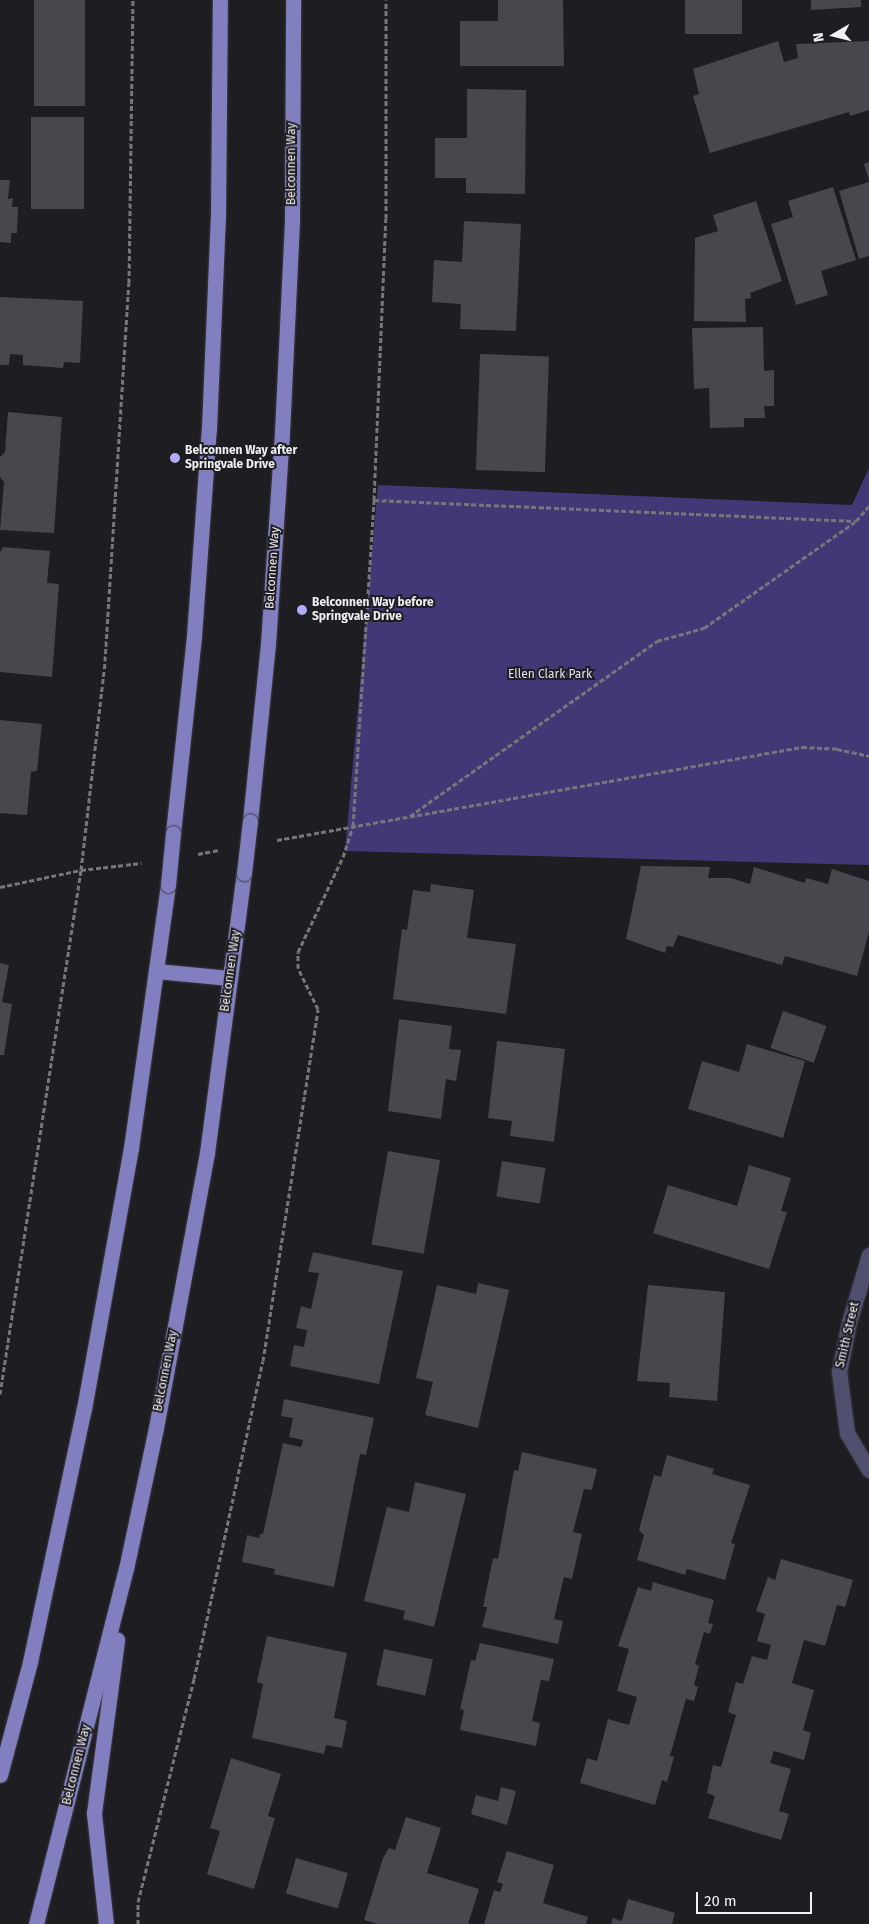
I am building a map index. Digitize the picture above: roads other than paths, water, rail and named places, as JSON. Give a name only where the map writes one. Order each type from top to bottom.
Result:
[{"type":"main road","points":[[0,1775],[30,1662],[84,1409],[131,1148],[168,885],[194,636],[209,429],[218,218],[220,0]]},
{"type":"main road","name":"Belconnen Way","points":[[36,1924],[126,1570],[206,1153],[230,978],[250,821],[268,644],[282,433],[292,218],[294,0]]},
{"type":"main road","points":[[156,971],[230,978]]},
{"type":"main road","points":[[106,1924],[94,1813],[126,1570]]},
{"type":"street","name":"Smith Street","points":[[869,1255],[848,1322],[838,1372],[847,1433],[869,1470]]},
{"type":"place","name":"Belconnen Way after Springvale Drive","points":[[175,458]]},
{"type":"place","name":"Belconnen Way before Springvale Drive","points":[[302,610]]},
{"type":"park label","name":"Ellen Clark Park","points":[[550,675]]}]
